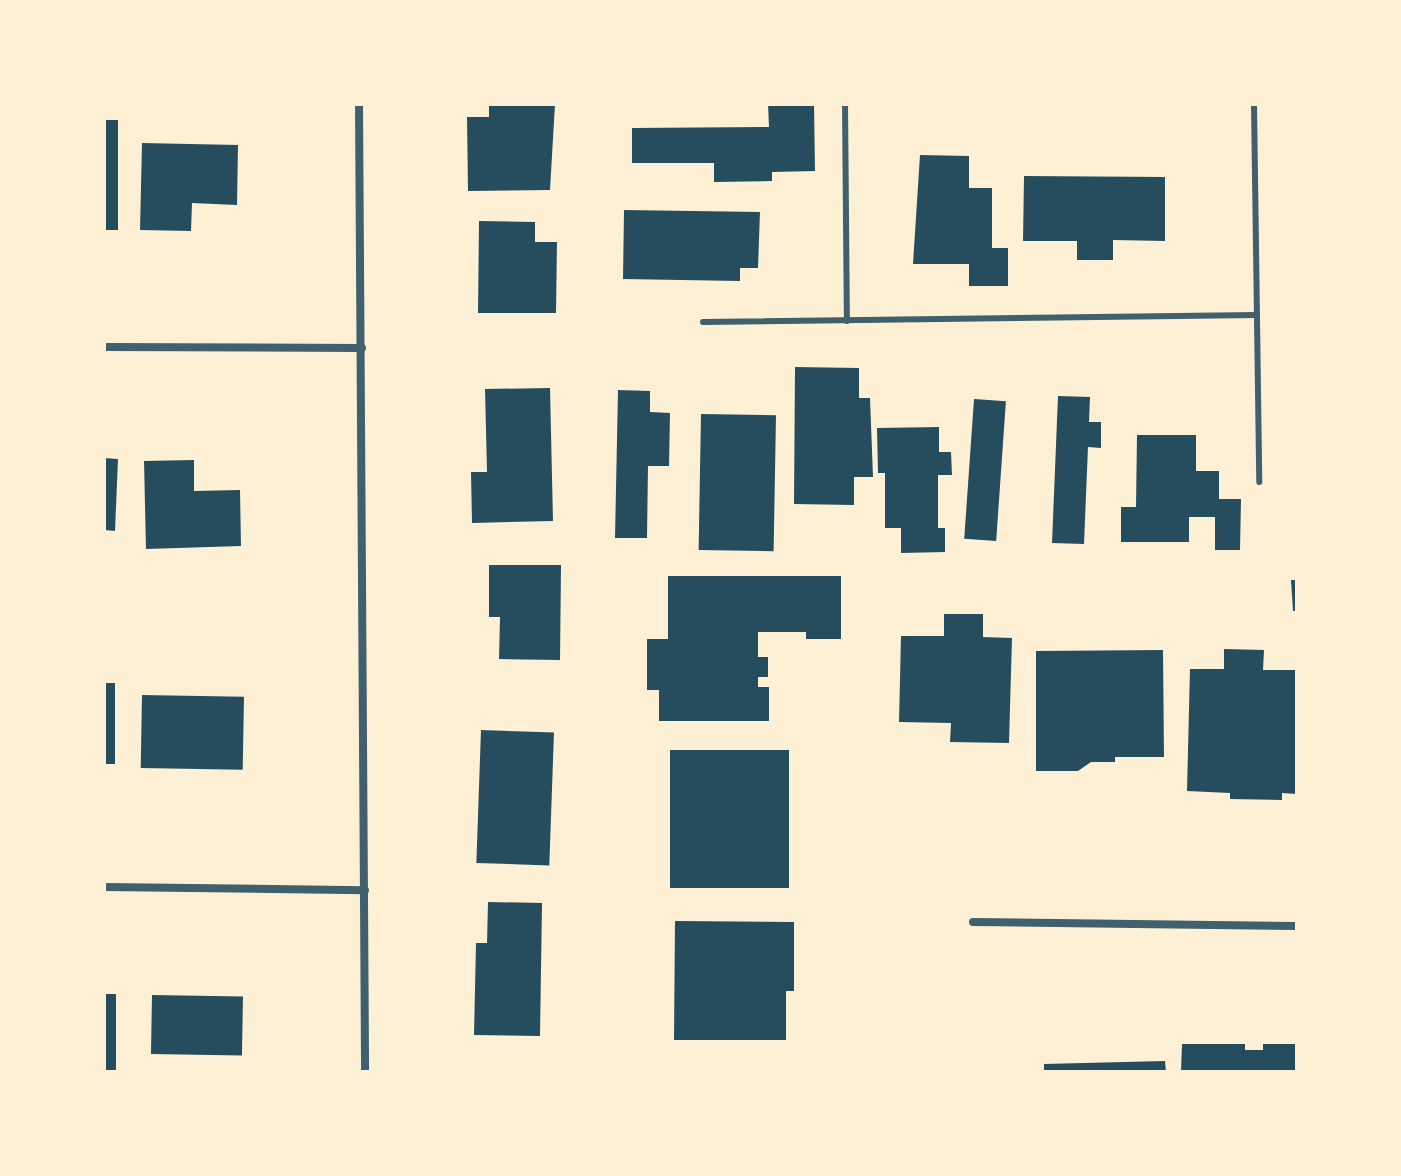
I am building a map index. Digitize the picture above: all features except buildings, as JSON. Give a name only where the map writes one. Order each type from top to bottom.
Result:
[{"type":"street","points":[[359,104],[365,1072]]},
{"type":"street","points":[[104,347],[362,348]]},
{"type":"street","points":[[104,887],[365,890]]},
{"type":"street","points":[[973,922],[1297,926]]},
{"type":"lane","points":[[845,104],[847,321]]},
{"type":"lane","points":[[1254,104],[1259,482]]},
{"type":"lane","points":[[703,322],[1257,315]]}]
